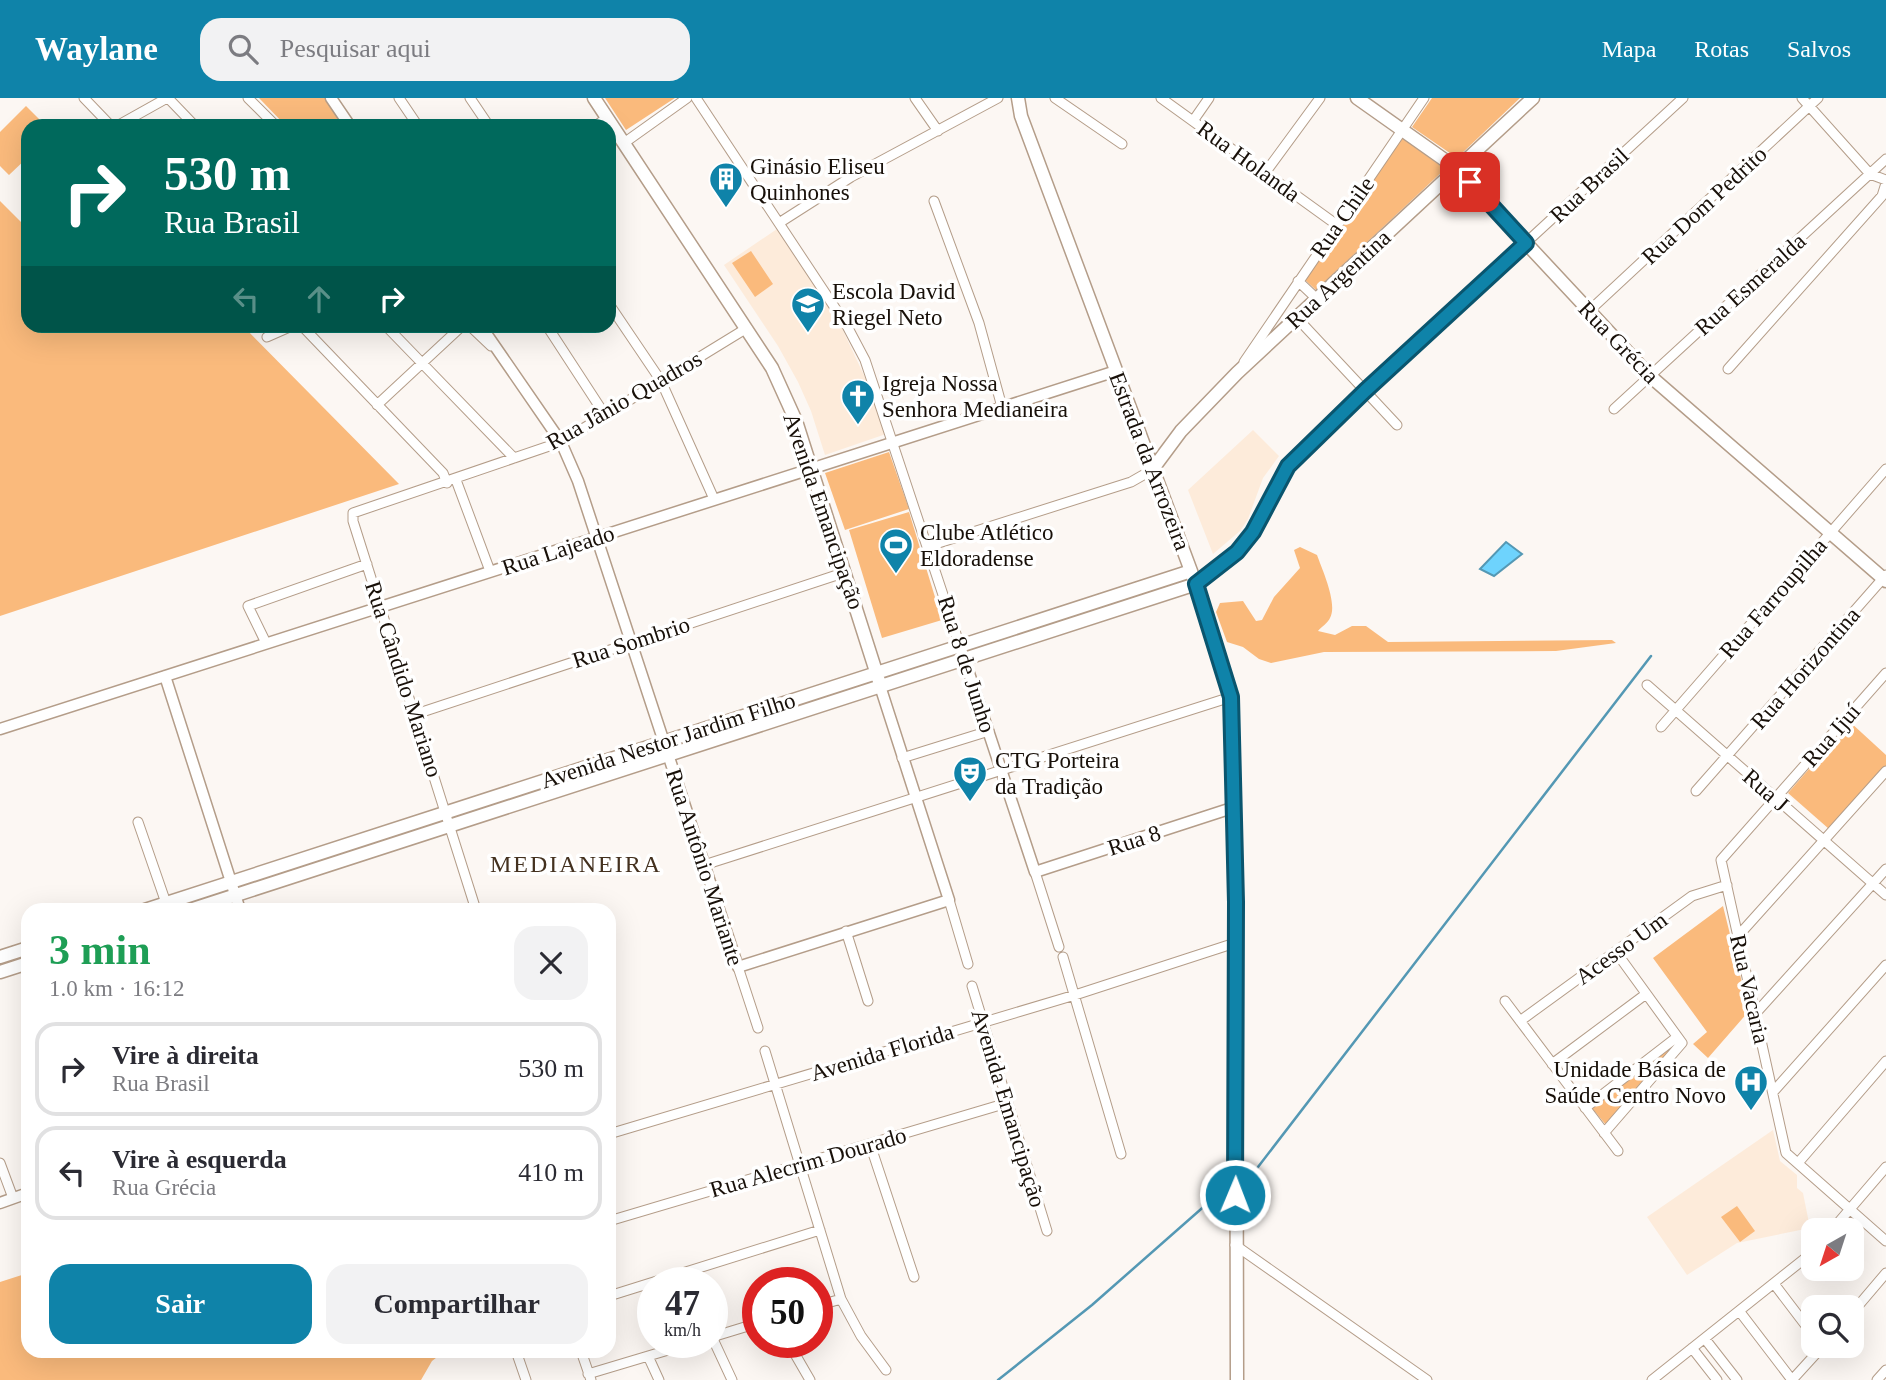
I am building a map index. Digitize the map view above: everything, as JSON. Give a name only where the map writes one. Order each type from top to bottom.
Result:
[{"type":"main road","name":"Avenida Emancipação","points":[[594,98],[607,118]]},
{"type":"main road","name":"Estrada da Arrozeira","points":[[1018,98],[1021,116],[1196,584],[1231,697],[1237,1380]]},
{"type":"main road","name":"Rua Grécia","points":[[1357,98],[1456,167],[1650,376],[1885,578]]},
{"type":"main road","name":"Rua Argentina","points":[[1152,470],[1181,431],[1237,373],[1533,98]]},
{"type":"main road","name":"Avenida Emancipação","points":[[616,131],[747,328],[780,386],[846,572],[880,686]]},
{"type":"main road","name":"Avenida Nestor Jardim Filho","points":[[211,903],[880,686],[962,652],[1191,571]]},
{"type":"main road","name":"Avenida Nestor Jardim Filho","points":[[166,903],[876,673],[962,652],[1196,584]]},
{"type":"main road","points":[[761,710],[765,724]]},
{"type":"main road","points":[[0,957],[21,950]]},
{"type":"main road","points":[[0,972],[21,965]]},
{"type":"street","points":[[84,98],[104,119]]},
{"type":"street","points":[[130,119],[167,98],[188,119]]},
{"type":"street","points":[[248,98],[269,119]]},
{"type":"street","points":[[331,98],[345,119]]},
{"type":"street","points":[[399,98],[413,119]]},
{"type":"street","points":[[470,98],[484,119]]},
{"type":"street","points":[[624,143],[687,98]]},
{"type":"street","name":"Rua 8 de Junho","points":[[696,98],[847,326],[870,372],[1059,947]]},
{"type":"street","points":[[915,98],[937,131]]},
{"type":"street","points":[[779,223],[851,177],[998,98]]},
{"type":"street","points":[[1055,98],[1122,144]]},
{"type":"street","name":"Rua Holanda","points":[[1161,98],[1337,225]]},
{"type":"street","points":[[1193,121],[1209,98]]},
{"type":"street","points":[[1265,173],[1320,98]]},
{"type":"street","name":"Rua Chile","points":[[1237,373],[1424,98]]},
{"type":"street","name":"Rua Brasil","points":[[1196,584],[1237,552],[1253,532],[1288,466],[1365,391],[1683,98]]},
{"type":"street","points":[[1728,369],[1882,196],[1886,181],[1870,174],[1802,98]]},
{"type":"street","name":"Rua Dom Pedrito","points":[[1589,311],[1818,98]]},
{"type":"street","name":"Rua Esmeralda","points":[[1614,409],[1886,159]]},
{"type":"street","points":[[934,201],[979,323],[1002,407]]},
{"type":"street","points":[[1298,281],[1317,299]]},
{"type":"street","points":[[616,314],[661,381],[714,499]]},
{"type":"street","points":[[1297,318],[1397,425]]},
{"type":"street","name":"Rua Jânio Quadros","points":[[417,493],[561,442],[747,328]]},
{"type":"street","points":[[267,337],[276,333]]},
{"type":"street","points":[[309,333],[452,482],[490,571]]},
{"type":"street","points":[[393,333],[514,458]]},
{"type":"street","points":[[377,405],[455,333]]},
{"type":"street","points":[[477,333],[499,354]]},
{"type":"street","name":"Rua Antônio Mariante","points":[[486,333],[561,442],[578,481],[758,1028]]},
{"type":"street","points":[[552,333],[605,415]]},
{"type":"street","name":"Rua Lajeado","points":[[0,729],[1116,370]]},
{"type":"street","name":"Rua Farroupilha","points":[[1661,727],[1886,468]]},
{"type":"street","points":[[929,545],[1130,482],[1152,470]]},
{"type":"street","name":"Rua Cândido Mariano","points":[[417,493],[353,513],[353,521],[474,903]]},
{"type":"street","points":[[267,643],[248,606],[367,564]]},
{"type":"street","points":[[1191,571],[1209,574]]},
{"type":"street","name":"Rua Sombrio","points":[[416,714],[846,572]]},
{"type":"street","name":"Rua Horizontina","points":[[1696,791],[1885,578]]},
{"type":"street","name":"Rua Ijuí","points":[[1721,860],[1886,673]]},
{"type":"street","points":[[165,676],[238,903]]},
{"type":"street","name":"Rua J","points":[[1647,685],[1886,895]]},
{"type":"street","name":"Avenida Emancipação","points":[[880,686],[968,964]]},
{"type":"street","points":[[704,865],[1231,697]]},
{"type":"street","points":[[902,758],[989,731]]},
{"type":"street","points":[[1738,936],[1886,771]]},
{"type":"street","name":"Rua 8","points":[[1035,872],[1232,808]]},
{"type":"street","points":[[138,822],[166,903]]},
{"type":"street","name":"Rua Vacaria","points":[[1721,860],[1786,1153],[1886,1241]]},
{"type":"street","points":[[1755,1014],[1886,869]]},
{"type":"street","name":"Acesso Um","points":[[1520,1021],[1692,896],[1727,885]]},
{"type":"street","points":[[738,967],[949,900]]},
{"type":"street","points":[[846,931],[868,1001]]},
{"type":"street","name":"Avenida Florida","points":[[616,1131],[1075,995],[1235,943]]},
{"type":"street","points":[[1616,952],[1679,1040]]},
{"type":"street","points":[[1063,957],[1121,1154]]},
{"type":"street","points":[[1773,1092],[1886,965]]},
{"type":"street","name":"Avenida Emancipação","points":[[972,986],[1047,1231]]},
{"type":"street","points":[[1552,1063],[1646,994]]},
{"type":"street","points":[[1505,1001],[1618,1152]]},
{"type":"street","points":[[1585,1108],[1679,1040]]},
{"type":"street","points":[[1604,1133],[1679,1040]]},
{"type":"street","points":[[765,1051],[841,1299],[861,1336],[886,1370]]},
{"type":"street","points":[[1798,1163],[1886,1061]]},
{"type":"street","name":"Rua Alecrim Dourado","points":[[616,1219],[1007,1103]]},
{"type":"street","points":[[870,1144],[914,1277]]},
{"type":"street","points":[[0,1163],[13,1198]]},
{"type":"street","points":[[1842,1218],[1886,1167]]},
{"type":"street","points":[[0,1203],[21,1196]]},
{"type":"street","points":[[616,1294],[820,1230]]},
{"type":"street","points":[[1235,1245],[1427,1380]]},
{"type":"street","points":[[1652,1380],[1801,1265]]},
{"type":"street","points":[[1864,1299],[1886,1273]]},
{"type":"street","points":[[1775,1285],[1801,1319]]},
{"type":"street","points":[[833,1301],[841,1299]]},
{"type":"street","points":[[1740,1312],[1792,1380],[1811,1358]]},
{"type":"street","points":[[1705,1339],[1732,1378]]},
{"type":"street","points":[[1692,1348],[1717,1380]]},
{"type":"street","points":[[518,1358],[526,1380]]},
{"type":"street","points":[[583,1358],[590,1377],[642,1358]]},
{"type":"street","points":[[649,1358],[659,1380]]},
{"type":"street","points":[[722,1358],[732,1380]]},
{"type":"street","points":[[797,1358],[810,1380]]},
{"type":"street","points":[[1877,1380],[1886,1370]]},
{"type":"shaded area","points":[[259,98],[326,98],[340,119],[279,119]]},
{"type":"shaded area","points":[[605,98],[675,98],[626,130]]},
{"type":"shaded area","points":[[1432,98],[1520,98],[1457,158],[1412,127]]},
{"type":"shaded area","points":[[26,106],[39,119],[21,119],[21,164],[9,175],[0,166],[0,132]]},
{"type":"shaded area","points":[[1401,137],[1445,169],[1316,290],[1304,279]]},
{"type":"shaded area","points":[[0,201],[21,222],[21,333],[250,333],[399,484],[0,616]]},
{"type":"shaded area","name":"Escola David Riegel Neto","points":[[777,229],[839,322],[869,386],[886,434],[825,455],[811,411],[798,382],[778,346],[724,265]]},
{"type":"shaded area","points":[[751,251],[773,284],[755,297],[732,263]]},
{"type":"shaded area","points":[[1253,430],[1279,456],[1263,478],[1248,519],[1240,531],[1213,554],[1188,490]]},
{"type":"shaded area","points":[[889,452],[909,509],[845,530],[825,473]]},
{"type":"shaded area","name":"Clube Atlético Eldoradense","points":[[909,512],[942,620],[882,638],[849,530]]},
{"type":"shaded area","points":[[1300,547],[1317,555],[1331,596],[1330,618],[1318,631],[1335,635],[1352,626],[1366,626],[1388,642],[1612,640],[1616,643],[1556,651],[1324,652],[1271,663],[1259,659],[1243,647],[1227,642],[1216,612],[1220,603],[1243,601],[1256,621],[1262,620],[1274,597],[1300,568],[1294,550]]},
{"type":"shaded area","points":[[1850,722],[1886,755],[1886,767],[1829,829],[1788,793]]},
{"type":"shaded area","points":[[1723,906],[1749,1011],[1708,1058],[1693,1044],[1707,1032],[1653,958]]},
{"type":"shaded area","points":[[1672,1046],[1673,1048],[1606,1125],[1591,1107]]},
{"type":"shaded area","points":[[1773,1130],[1780,1161],[1797,1175],[1797,1188],[1803,1193],[1808,1218],[1801,1218],[1801,1230],[1737,1243],[1687,1275],[1647,1217]]},
{"type":"shaded area","points":[[1737,1206],[1755,1231],[1740,1242],[1721,1217]]},
{"type":"shaded area","points":[[21,1275],[21,1358],[436,1358],[421,1380],[0,1380],[0,1282]]},
{"type":"water","points":[[1506,542],[1522,554],[1494,576],[1480,569]]},
{"type":"waterway","points":[[1248,1180],[1651,656]]},
{"type":"waterway","points":[[998,1380],[1092,1305],[1217,1195],[1229,1189]]},
{"type":"place","name":"Ginásio Eliseu Quinhones","points":[[726,209]]},
{"type":"place","name":"Escola David Riegel Neto","points":[[808,334]]},
{"type":"place","name":"Igreja Nossa Senhora Medianeira","points":[[858,426]]},
{"type":"place","name":"Clube Atlético Eldoradense","points":[[896,575]]},
{"type":"place","name":"CTG Porteira da Tradição","points":[[970,803]]},
{"type":"place","name":"Unidade Básica de Saúde Centro Novo","points":[[1751,1112]]},
{"type":"district","name":"MEDIANEIRA","points":[[576,864]]},
{"type":"route","points":[[1235,1195],[1236,902],[1230,744],[1231,697],[1226,673],[1196,584],[1237,552],[1253,532],[1288,466],[1526,243],[1470,182]]}]
